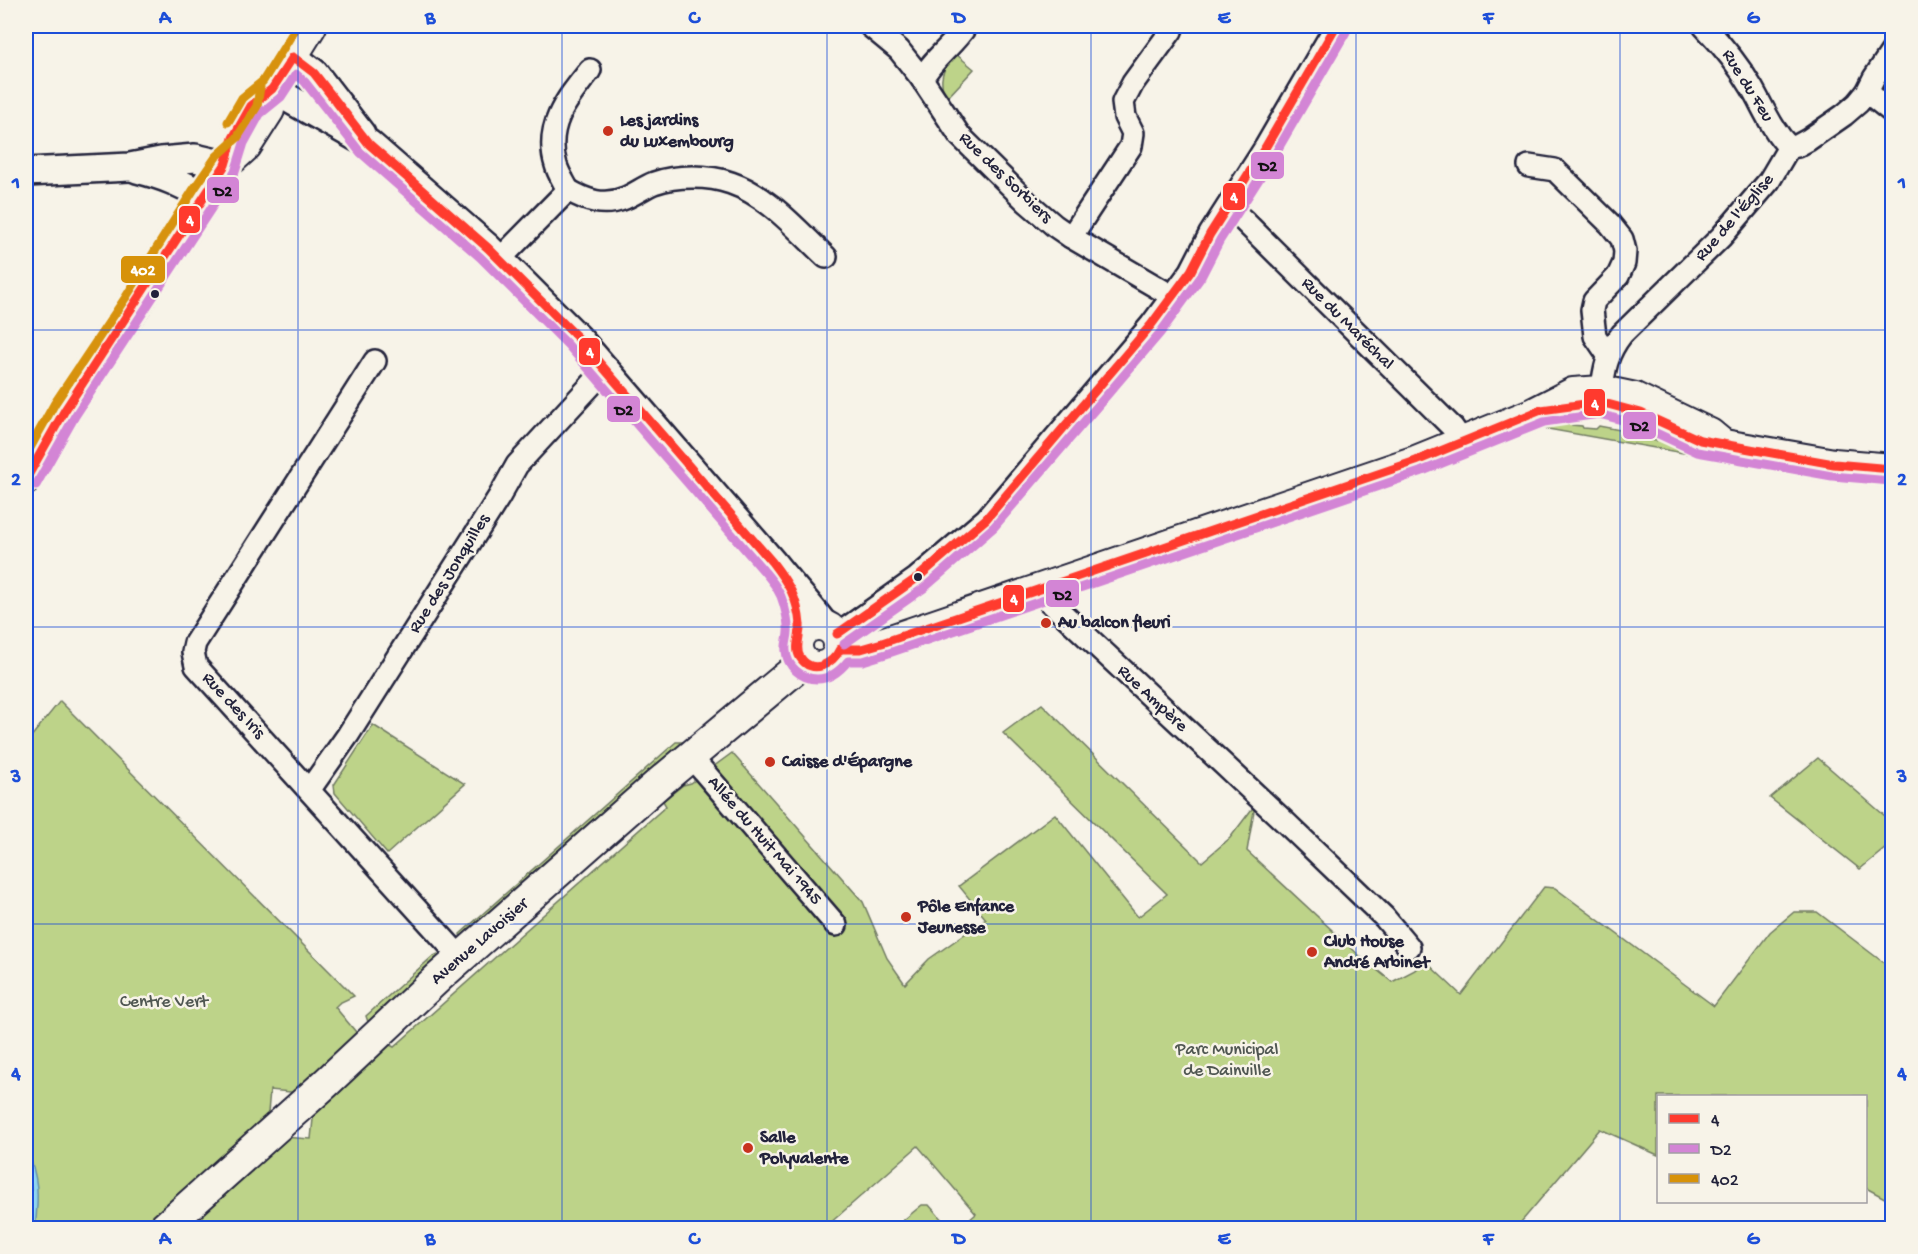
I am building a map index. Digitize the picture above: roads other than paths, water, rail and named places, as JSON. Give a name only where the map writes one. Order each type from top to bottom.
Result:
[{"type":"main road","points":[[26,479],[65,410],[225,165],[233,138],[251,106],[272,89],[311,26]]},
{"type":"main road","points":[[821,641],[861,649],[882,643],[1360,480],[1463,442],[1541,410],[1573,393],[1635,398],[1710,434],[1722,444],[1834,464],[1893,468]]},
{"type":"main road","name":"Avenue Lavoisier","points":[[164,1228],[300,1107],[461,958],[821,641]]},
{"type":"street","name":"Rue des Sorbiers","points":[[870,26],[898,50],[922,79],[960,136],[1027,202],[1071,237],[1172,296]]},
{"type":"street","points":[[922,79],[934,60],[957,39],[966,26]]},
{"type":"street","points":[[1071,237],[1131,146],[1133,133],[1125,117],[1124,102],[1133,83],[1172,31],[1173,26]]},
{"type":"street","points":[[293,57],[314,73],[369,144],[500,259],[577,337],[789,584],[812,607],[821,641],[917,578],[986,519],[1150,325],[1191,271],[1210,234],[1336,26]]},
{"type":"street","name":"Rue du Feu","points":[[1704,26],[1729,53],[1778,136],[1789,147]]},
{"type":"street","points":[[1789,147],[1797,146],[1808,140],[1844,116],[1867,92],[1893,51]]},
{"type":"street","points":[[590,70],[555,122],[553,134],[556,165],[568,190],[586,200],[608,203],[624,199],[654,183],[681,178],[714,179],[732,183],[768,204],[825,257]]},
{"type":"street","points":[[272,89],[369,144]]},
{"type":"street","points":[[1867,92],[1893,112]]},
{"type":"street","name":"Rue de l'Église","points":[[1601,396],[1608,355],[1622,334],[1721,237],[1769,181],[1789,147]]},
{"type":"street","points":[[26,172],[130,167],[195,158],[225,165]]},
{"type":"street","points":[[1529,166],[1555,170],[1610,224],[1622,239],[1625,251],[1624,263],[1618,276],[1594,301],[1592,310],[1595,336],[1608,355]]},
{"type":"street","points":[[130,167],[181,182],[204,196]]},
{"type":"street","points":[[500,259],[568,190]]},
{"type":"street","name":"Rue du Maréchal","points":[[1228,207],[1453,428],[1463,442]]},
{"type":"street","name":"Rue des Iris","points":[[375,361],[195,643],[193,652],[196,666],[461,958]]},
{"type":"street","name":"Rue des Jonquilles","points":[[310,789],[348,735],[517,465],[606,372]]},
{"type":"street","name":"Rue Ampère","points":[[1044,589],[1044,596],[1050,602],[1384,917],[1409,947]]},
{"type":"street","name":"Allée du Huit Mai 1945","points":[[691,757],[836,925]]},
{"type":"water","points":[[26,1147],[37,1187],[35,1228],[26,1228]]},
{"type":"place","name":"Les jardins du Luxembourg","points":[[608,131]]},
{"type":"place","name":"Au balcon fleuri","points":[[1046,623]]},
{"type":"place","name":"Caisse d'Épargne","points":[[770,762]]},
{"type":"place","name":"Pôle Enfance Jeunesse","points":[[906,917]]},
{"type":"place","name":"Club House André Arbinet","points":[[1312,952]]},
{"type":"place","name":"Salle Polyvalente","points":[[748,1148]]},
{"type":"park label","name":"Centre Vert","points":[[164,1002]]},
{"type":"park label","name":"Parc Municipal de Dainville","points":[[1227,1060]]}]
